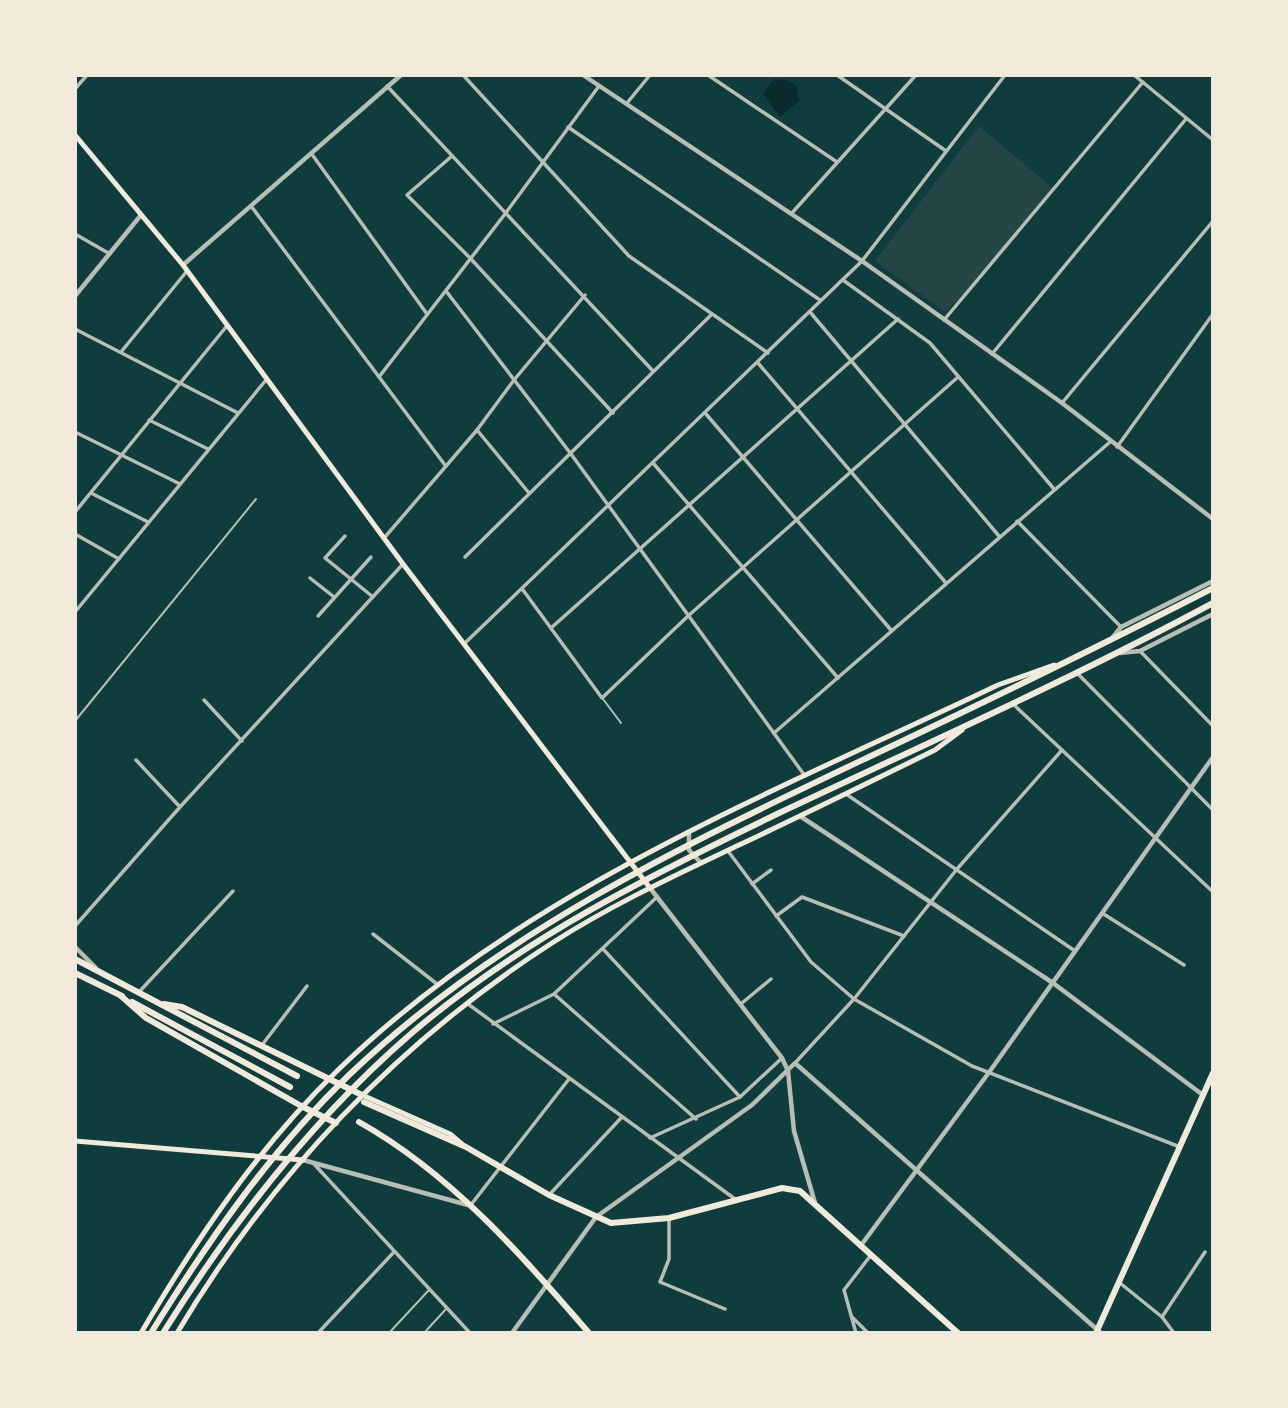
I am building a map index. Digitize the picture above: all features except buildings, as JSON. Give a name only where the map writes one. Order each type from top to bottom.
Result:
[{"type":"main road","points":[[75,135],[183,265],[226,327],[403,564],[650,888]]},
{"type":"main road","points":[[152,1333],[188,1273],[235,1207],[307,1119],[348,1077],[453,987],[543,925],[614,883],[1213,588]]},
{"type":"main road","points":[[163,1333],[243,1213],[301,1143],[356,1085],[416,1030],[499,966],[585,912],[657,872],[1079,674],[1213,603]]},
{"type":"main road","points":[[141,1333],[194,1247],[260,1156],[330,1078],[437,984],[537,916],[631,861],[998,685],[1067,661]]},
{"type":"main road","points":[[177,1333],[204,1287],[254,1216],[303,1160],[336,1123],[421,1040],[466,1003],[554,942],[650,888],[935,750],[971,723]]},
{"type":"main road","points":[[75,959],[297,1076]]},
{"type":"main road","points":[[75,975],[121,996],[290,1087]]},
{"type":"main road","points":[[121,996],[146,1018],[336,1123]]},
{"type":"main road","points":[[158,1003],[182,1007],[330,1078],[363,1099],[466,1147],[549,1195],[596,1217],[621,1224],[669,1218],[735,1199],[790,1188],[800,1191],[958,1333]]},
{"type":"main road","points":[[1098,1332],[1213,1073]]},
{"type":"main road","points":[[359,1122],[417,1158],[470,1206],[547,1284],[589,1333]]},
{"type":"main road","points":[[75,1141],[303,1160]]},
{"type":"street","points":[[75,89],[87,75]]},
{"type":"street","points":[[183,265],[401,75]]},
{"type":"street","points":[[463,75],[629,256],[768,353]]},
{"type":"street","points":[[583,75],[862,261],[1062,403],[1213,519]]},
{"type":"street","points":[[626,103],[650,75]]},
{"type":"street","points":[[708,75],[836,162]]},
{"type":"street","points":[[837,75],[946,151]]},
{"type":"street","points":[[791,215],[916,75]]},
{"type":"street","points":[[464,644],[862,261],[1005,75]]},
{"type":"street","points":[[1134,75],[1213,140]]},
{"type":"street","points":[[944,320],[1143,82]]},
{"type":"street","points":[[387,86],[505,214],[585,295],[653,371]]},
{"type":"street","points":[[379,377],[471,259],[599,86]]},
{"type":"street","points":[[991,355],[1186,120]]},
{"type":"street","points":[[568,127],[820,300]]},
{"type":"street","points":[[311,153],[428,314]]},
{"type":"street","points":[[452,156],[407,195],[471,259],[613,413]]},
{"type":"street","points":[[250,204],[445,465]]},
{"type":"street","points":[[75,296],[142,214]]},
{"type":"street","points":[[1062,403],[1213,221]]},
{"type":"street","points":[[75,234],[110,254]]},
{"type":"street","points":[[121,352],[187,271]]},
{"type":"street","points":[[843,280],[930,343],[1054,489]]},
{"type":"street","points":[[446,291],[571,454],[806,777]]},
{"type":"street","points":[[385,537],[477,430],[514,380],[585,295]]},
{"type":"street","points":[[810,312],[999,536]]},
{"type":"street","points":[[1117,447],[1213,314]]},
{"type":"street","points":[[465,557],[710,315]]},
{"type":"street","points":[[551,628],[898,319]]},
{"type":"street","points":[[75,512],[226,327]]},
{"type":"street","points":[[75,329],[238,414]]},
{"type":"street","points":[[758,363],[946,583]]},
{"type":"street","points":[[523,590],[602,698],[743,566],[958,377]]},
{"type":"street","points":[[75,612],[266,380]]},
{"type":"street","points":[[706,414],[892,631]]},
{"type":"street","points":[[149,420],[208,449]]},
{"type":"street","points":[[477,430],[529,493]]},
{"type":"street","points":[[75,432],[180,484]]},
{"type":"street","points":[[774,733],[1110,442]]},
{"type":"street","points":[[653,463],[838,678]]},
{"type":"street","points":[[91,493],[149,523]]},
{"type":"street","points":[[1017,521],[1121,627]]},
{"type":"street","points":[[75,534],[119,559]]},
{"type":"street","points":[[345,536],[325,558],[373,597]]},
{"type":"street","points":[[318,616],[371,556]]},
{"type":"street","points":[[75,926],[403,564]]},
{"type":"street","points":[[310,578],[334,597]]},
{"type":"street","points":[[1110,641],[1121,627],[1213,581]]},
{"type":"street","points":[[1119,653],[1140,651],[1213,614]]},
{"type":"street","points":[[1140,651],[1213,726]]},
{"type":"street","points":[[1079,674],[1213,810]]},
{"type":"street","points":[[204,700],[242,741]]},
{"type":"street","points":[[1013,704],[1213,892]]},
{"type":"street","points":[[512,1333],[596,1217],[752,1105],[795,1063],[854,999],[929,902],[1062,750]]},
{"type":"street","points":[[862,1244],[990,1071],[1213,757]]},
{"type":"street","points":[[136,760],[180,807]]},
{"type":"street","points":[[846,793],[1075,951]]},
{"type":"street","points":[[800,816],[1053,983],[1203,1095]]},
{"type":"street","points":[[689,832],[689,850],[701,863]]},
{"type":"street","points":[[727,851],[811,962],[854,999],[972,1066],[1180,1147]]},
{"type":"street","points":[[752,884],[771,870]]},
{"type":"street","points":[[650,888],[742,1003],[782,1058],[788,1070],[793,1131],[816,1203]]},
{"type":"street","points":[[138,993],[233,891]]},
{"type":"street","points":[[493,1024],[554,994],[657,897]]},
{"type":"street","points":[[776,916],[802,897],[904,936]]},
{"type":"street","points":[[1102,913],[1184,965]]},
{"type":"street","points":[[373,934],[437,984]]},
{"type":"street","points":[[75,947],[102,974]]},
{"type":"street","points":[[603,949],[740,1097]]},
{"type":"street","points":[[742,1003],[771,979]]},
{"type":"street","points":[[262,1046],[307,986]]},
{"type":"street","points":[[554,994],[696,1119]]},
{"type":"street","points":[[466,1003],[735,1199]]},
{"type":"street","points":[[650,1139],[740,1097],[782,1058]]},
{"type":"street","points":[[795,1063],[1098,1332]]},
{"type":"street","points":[[303,1160],[470,1206],[569,1079]]},
{"type":"street","points":[[549,1195],[621,1118]]},
{"type":"street","points":[[314,1164],[470,1333]]},
{"type":"street","points":[[669,1218],[669,1259],[660,1282],[725,1309]]},
{"type":"street","points":[[318,1333],[394,1252]]},
{"type":"street","points":[[1162,1317],[1205,1252]]},
{"type":"street","points":[[856,1333],[844,1290],[872,1254]]},
{"type":"street","points":[[1120,1283],[1162,1317],[1174,1333]]},
{"type":"street","points":[[852,1317],[868,1333]]},
{"type":"lane","points":[[75,720],[256,499]]},
{"type":"lane","points":[[602,698],[621,723]]},
{"type":"lane","points":[[389,1333],[429,1289]]},
{"type":"lane","points":[[424,1333],[447,1308]]},
{"type":"shaded area","points":[[774,79],[787,80],[797,86],[799,101],[780,117],[763,94]]},
{"type":"shaded area","points":[[979,126],[1054,189],[977,281],[945,312],[875,261]]}]
